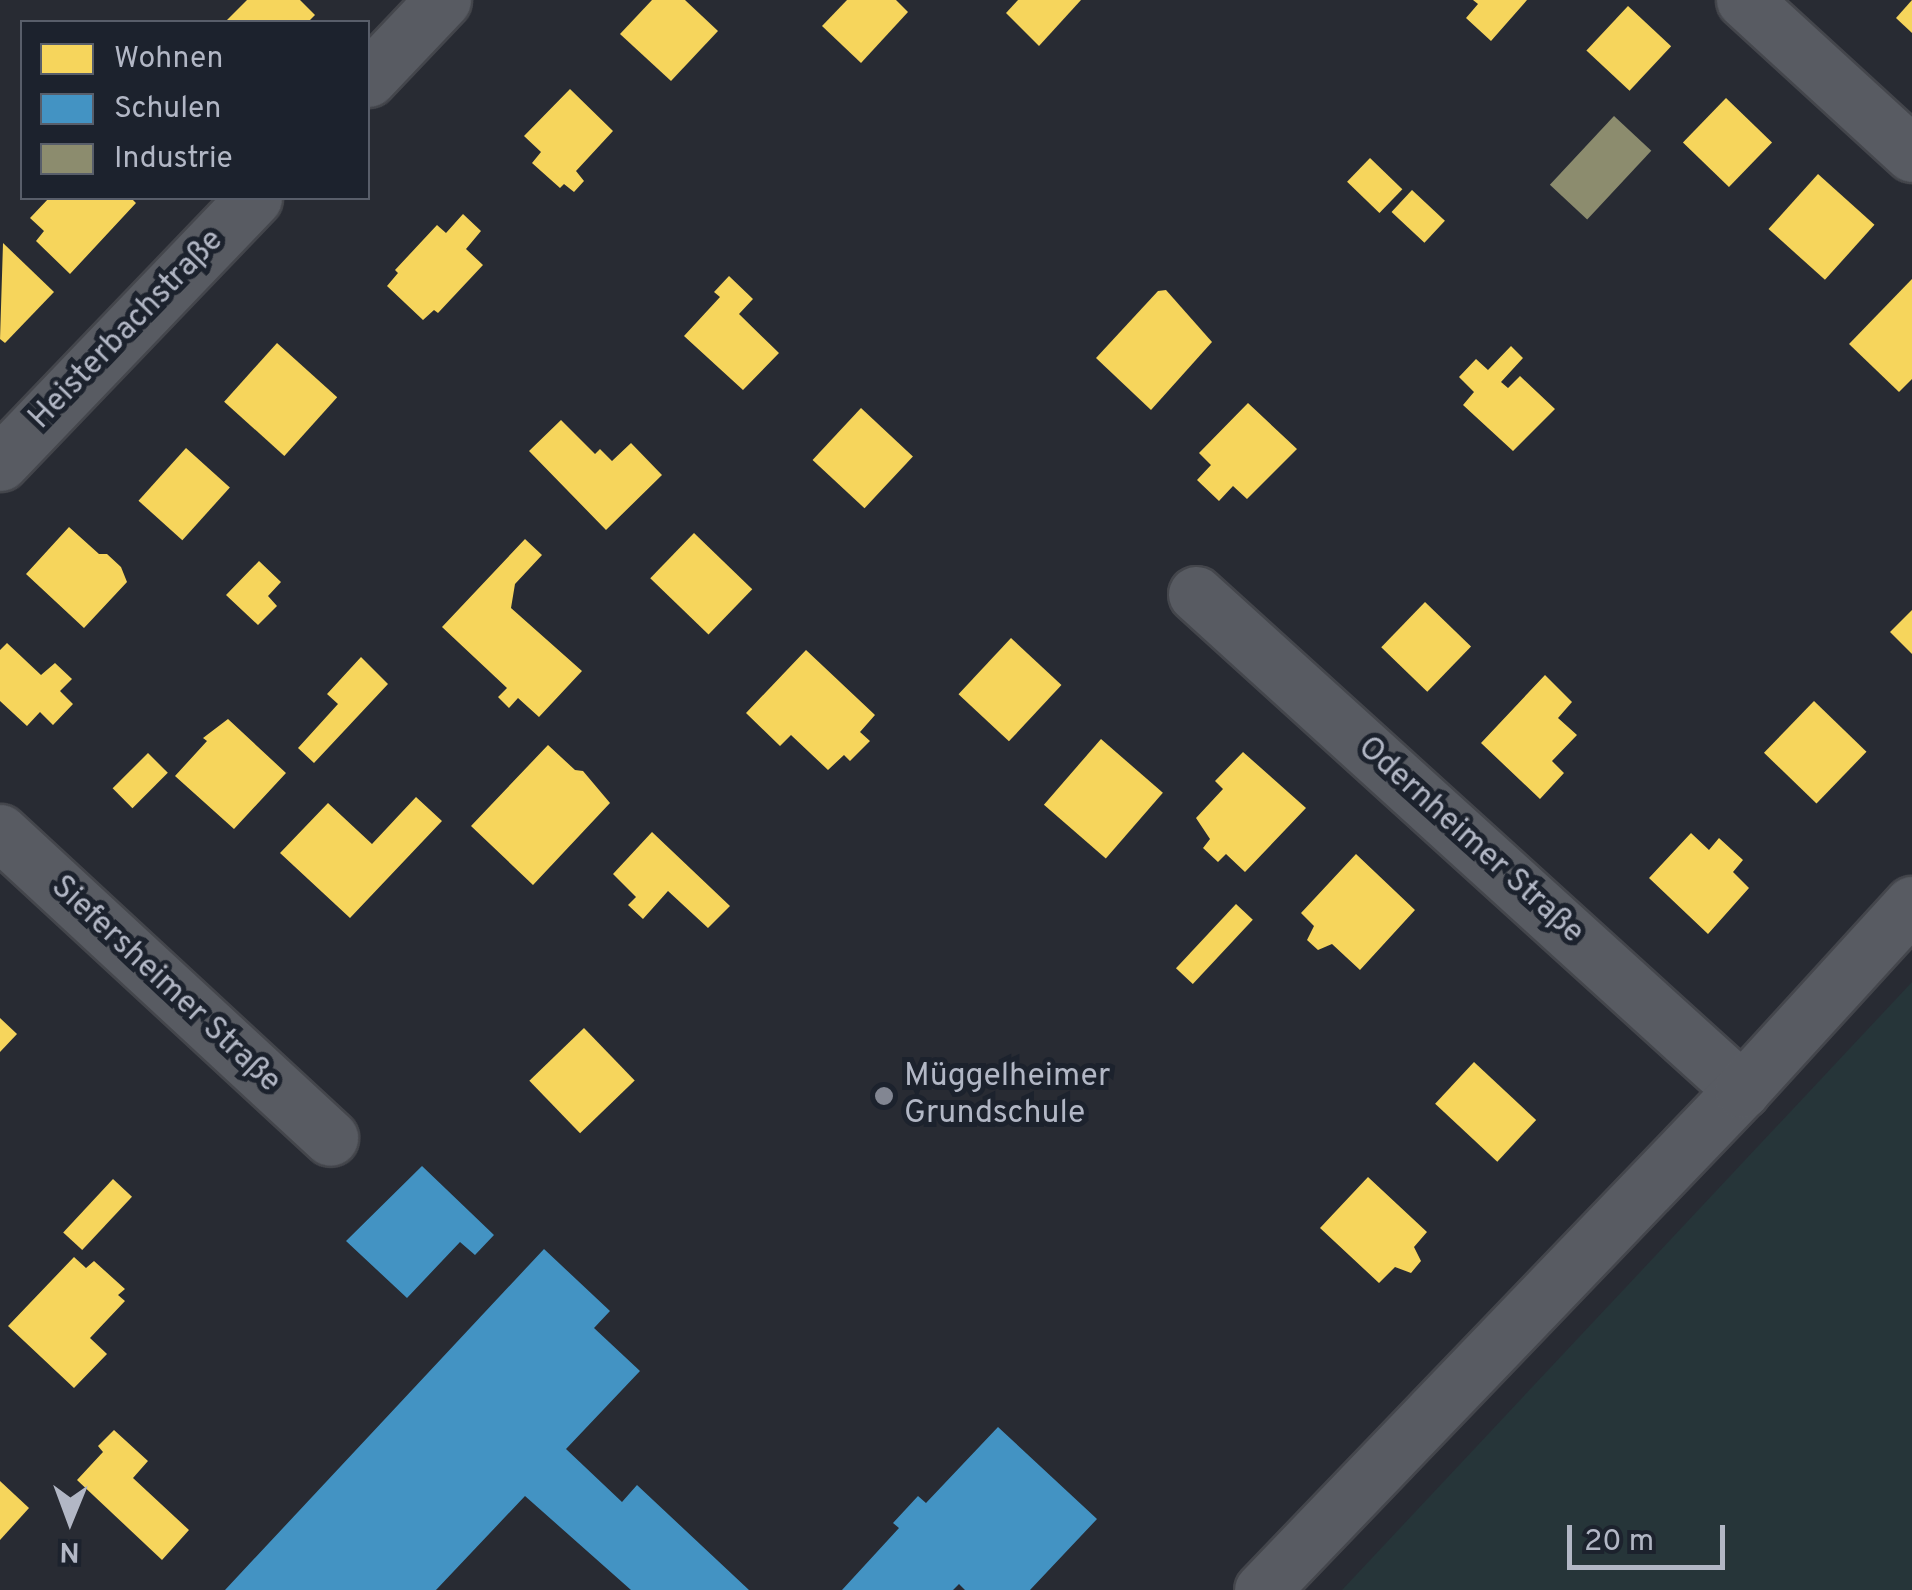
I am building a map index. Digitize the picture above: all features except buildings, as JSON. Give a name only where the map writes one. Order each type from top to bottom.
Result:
[{"type":"street","points":[[370,77],[443,0]]},
{"type":"street","points":[[1744,0],[1912,154]]},
{"type":"street","name":"Heisterbachstraße","points":[[0,464],[252,200]]},
{"type":"street","name":"Odernheimer Straße","points":[[1196,594],[1742,1090]]},
{"type":"street","name":"Siefersheimer Straße","points":[[0,832],[330,1138]]},
{"type":"street","points":[[1262,1590],[1742,1090],[1912,904]]},
{"type":"shaded area","points":[[1912,982],[1912,1590],[1342,1590]]},
{"type":"place","name":"Müggelheimer Grundschule","points":[[884,1096]]}]
